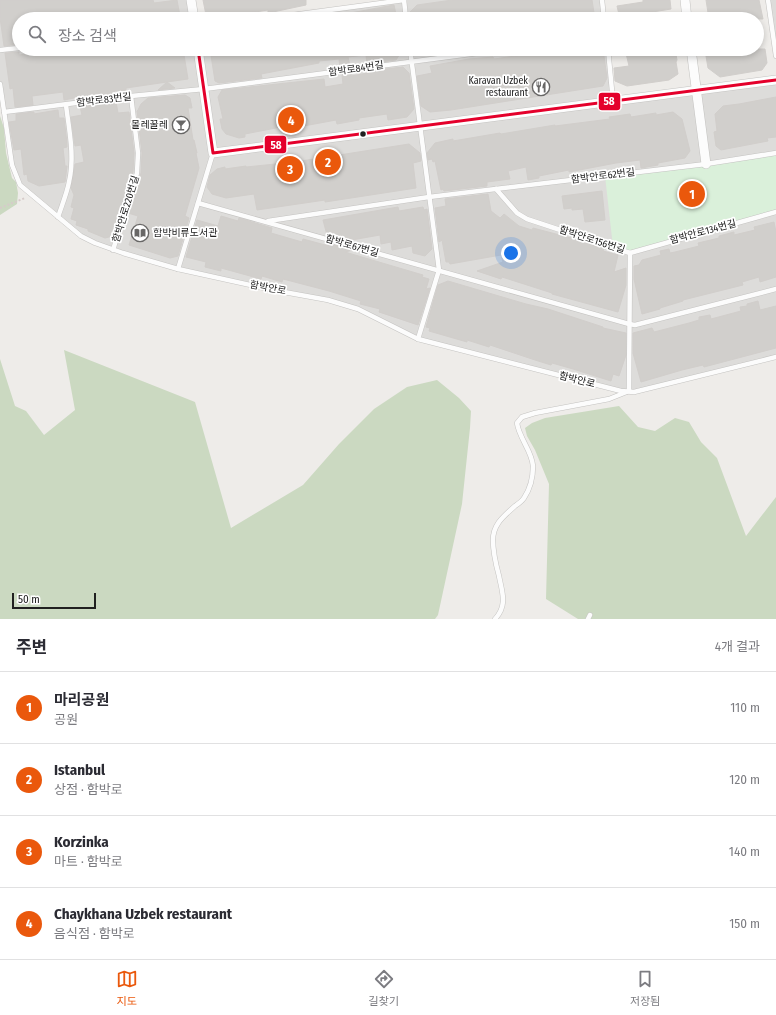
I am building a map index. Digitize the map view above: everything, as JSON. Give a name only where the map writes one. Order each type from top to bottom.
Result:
[{"type":"street","points":[[191,0],[193,12]]},
{"type":"street","points":[[685,0],[686,12]]},
{"type":"street","points":[[199,56],[213,153],[776,80]]},
{"type":"street","points":[[692,56],[706,164]]},
{"type":"lane","points":[[314,12],[404,0],[405,12]]},
{"type":"lane","points":[[602,0],[603,12]]},
{"type":"lane","points":[[768,0],[776,56]]},
{"type":"lane","points":[[770,15],[776,14]]},
{"type":"lane","points":[[0,50],[12,49]]},
{"type":"lane","points":[[411,56],[438,270],[418,339]]},
{"type":"lane","name":"함박로84번길","points":[[204,89],[452,56]]},
{"type":"lane","points":[[609,56],[613,101]]},
{"type":"lane","name":"함박안로","points":[[0,84],[12,165],[20,185],[81,236],[113,250],[178,269],[351,306],[418,339],[621,391],[634,392],[776,357]]},
{"type":"lane","name":"함박로83번길","points":[[4,112],[131,96],[204,89]]},
{"type":"lane","name":"함박안로220번길","points":[[113,250],[137,173],[138,153],[131,96]]},
{"type":"lane","points":[[58,217],[69,182],[72,165],[72,151],[66,105]]},
{"type":"lane","points":[[178,269],[213,153]]},
{"type":"lane","name":"함박안로62번길","points":[[429,197],[706,164],[776,153]]},
{"type":"lane","name":"함박안로156번길","points":[[496,189],[518,213],[527,219],[630,252],[629,391]]},
{"type":"lane","name":"함박로67번길","points":[[266,222],[429,197]]},
{"type":"lane","name":"함박로67번길","points":[[198,203],[438,270]]},
{"type":"lane","name":"함박안로134번길","points":[[630,252],[776,212]]},
{"type":"lane","points":[[438,270],[635,325],[776,289]]},
{"type":"lane","name":"함박안로","points":[[495,619],[503,607],[504,594],[499,576],[493,540],[495,526],[504,515],[524,499],[530,483],[533,465],[529,453],[518,432],[517,423],[522,417],[535,413],[609,398],[629,391]]},
{"type":"path","points":[[0,208],[32,195]]},
{"type":"shaded area","points":[[0,0],[191,0],[193,12],[12,12],[12,56],[608,56],[613,101],[776,80],[776,357],[629,391],[418,339],[358,309],[178,269],[113,250],[81,236],[20,185],[12,165],[0,84]]},
{"type":"shaded area","points":[[404,0],[602,0],[603,12],[315,12]]},
{"type":"shaded area","points":[[768,0],[776,0],[776,57]]},
{"type":"green space","points":[[0,116],[4,128],[6,153],[12,178],[16,182],[18,193],[17,204],[0,215]]},
{"type":"green space","points":[[776,153],[776,212],[630,253],[613,247],[605,176]]},
{"type":"green space","points":[[64,350],[195,402],[231,528],[303,485],[339,444],[374,409],[407,387],[437,380],[459,398],[471,411],[462,504],[438,615],[435,619],[0,619],[0,359],[15,406],[26,411],[44,435],[75,410]]},
{"type":"green space","points":[[619,406],[638,427],[655,431],[675,418],[689,422],[701,442],[717,458],[746,536],[776,497],[776,619],[578,619],[546,599],[549,484],[535,450],[527,436],[525,428],[532,423],[545,418]]},
{"type":"building","points":[[0,0],[153,0],[154,3],[177,0],[179,12],[12,12],[12,45],[4,46],[0,18]]},
{"type":"building","points":[[203,0],[306,0],[306,5],[273,12],[268,12],[268,10],[255,12],[205,12]]},
{"type":"building","points":[[452,0],[592,0],[594,12],[410,12],[417,5]]},
{"type":"building","points":[[643,0],[670,0],[671,9],[652,12],[618,12],[617,6],[643,2]]},
{"type":"building","points":[[706,0],[759,0],[762,12],[708,12]]},
{"type":"building","points":[[394,5],[396,12],[356,12]]},
{"type":"building","points":[[765,49],[767,63],[762,70],[720,77],[708,68],[706,56],[764,56]]},
{"type":"building","points":[[12,52],[12,56],[184,56],[188,79],[126,88],[126,90],[114,91],[115,94],[79,99],[79,97],[64,100],[63,92],[32,96],[33,105],[15,107],[13,88],[10,89],[5,53]]},
{"type":"building","points":[[211,56],[357,56],[348,57],[350,66],[340,67],[339,59],[319,61],[319,63],[261,74],[262,78],[219,83],[215,81]]},
{"type":"building","points":[[366,56],[399,56],[396,60],[367,64]]},
{"type":"building","points":[[515,56],[604,56],[607,78],[603,86],[451,110],[430,112],[421,106],[417,76],[432,73],[430,66],[469,59],[493,57],[494,59]]},
{"type":"building","points":[[627,56],[676,56],[678,74],[669,80],[627,86],[615,81],[614,68],[629,66]]},
{"type":"building","points":[[403,67],[409,73],[414,109],[407,117],[388,120],[387,114],[359,118],[359,120],[337,124],[336,120],[282,130],[281,127],[245,134],[245,137],[239,138],[226,134],[222,129],[220,119],[223,119],[218,97],[222,90],[324,79],[325,87],[343,84],[342,75],[351,73],[351,76],[368,73],[368,71]]},
{"type":"building","points":[[167,82],[175,88],[158,90]]},
{"type":"building","points":[[185,95],[190,98],[192,108],[188,108],[199,168],[185,216],[189,218],[178,256],[170,258],[129,245],[138,216],[128,213],[141,173],[142,153],[137,111],[141,104],[148,98]]},
{"type":"building","points":[[776,97],[776,137],[767,138],[768,141],[721,150],[716,146],[714,132],[717,131],[715,114],[723,106]]},
{"type":"building","points":[[116,102],[118,113],[129,112],[134,153],[133,172],[113,236],[105,238],[88,231],[88,229],[76,225],[77,221],[71,219],[74,208],[71,207],[74,195],[71,188],[75,164],[84,162],[81,145],[75,146],[71,117],[82,115],[80,106]]},
{"type":"building","points":[[58,110],[59,118],[64,118],[67,143],[67,147],[63,148],[65,166],[67,166],[65,182],[39,186],[28,181],[27,174],[24,175],[21,149],[14,150],[9,122],[16,121],[16,114],[34,112],[34,114]]},
{"type":"building","points":[[673,112],[682,119],[690,151],[685,158],[658,163],[658,165],[641,168],[640,160],[569,172],[569,170],[539,176],[539,178],[528,180],[526,167],[508,171],[510,179],[487,182],[487,186],[444,191],[443,189],[441,190],[435,161],[433,162],[432,159],[428,160],[427,153],[435,143],[453,139],[453,141],[555,125],[610,119],[609,117],[630,114],[631,117]]},
{"type":"building","points":[[409,144],[420,153],[421,161],[413,163],[416,188],[325,202],[325,200],[257,210],[254,194],[226,198],[212,194],[207,187],[210,175],[217,169],[225,167],[225,169],[295,162]]},
{"type":"building","points":[[602,191],[605,220],[585,222],[583,209],[564,209],[562,196]]},
{"type":"building","points":[[488,194],[491,211],[500,218],[504,214],[519,226],[571,238],[604,248],[603,251],[618,255],[614,272],[626,268],[626,285],[618,312],[552,294],[502,277],[501,279],[477,271],[503,262],[501,255],[450,264],[449,262],[446,262],[442,240],[439,242],[435,208],[446,206],[445,199]]},
{"type":"building","points":[[398,207],[399,211],[423,207],[424,210],[427,209],[432,249],[425,256],[413,253],[412,246],[392,250],[391,242],[381,244],[380,235],[346,241],[327,235],[323,220]]},
{"type":"building","points":[[221,216],[238,221],[239,218],[272,228],[271,233],[302,242],[303,239],[329,246],[328,243],[353,250],[345,252],[423,275],[422,277],[429,279],[426,289],[430,288],[418,325],[379,312],[380,309],[360,304],[361,301],[329,291],[283,279],[282,282],[262,276],[261,279],[221,268],[221,271],[205,267],[206,262],[186,257],[197,220],[218,226]]},
{"type":"building","points":[[774,222],[776,232],[776,277],[760,282],[759,277],[742,282],[743,285],[683,300],[642,314],[634,279],[634,266],[639,265],[642,260],[661,255],[660,251],[669,249],[670,253],[699,246],[698,243],[719,238],[719,236],[734,232],[734,235],[755,230],[754,227]]},
{"type":"building","points":[[448,281],[548,309],[603,328],[626,333],[626,355],[619,376],[613,374],[611,381],[552,363],[551,365],[490,345],[489,347],[467,340],[467,342],[429,331],[430,328],[426,327],[438,285]]},
{"type":"building","points":[[758,301],[760,310],[776,306],[776,348],[704,367],[703,365],[682,370],[641,382],[633,353],[633,333],[652,328],[654,332],[699,320],[699,317],[710,315],[711,319],[741,311],[740,307],[747,306],[747,304]]},
{"type":"transit line","name":"58","points":[[199,56],[213,153],[776,80]]},
{"type":"place","name":"Karavan Uzbek restaurant","points":[[541,87]]},
{"type":"place","name":"Chaykhana Uzbek restaurant","points":[[291,120]]},
{"type":"place","name":"몰레꿀레","points":[[181,125]]},
{"type":"place","name":"Istanbul","points":[[328,162]]},
{"type":"place","name":"Korzinka","points":[[290,169]]},
{"type":"place","name":"마리공원","points":[[692,194]]},
{"type":"place","name":"함박비류도서관","points":[[140,233]]}]
